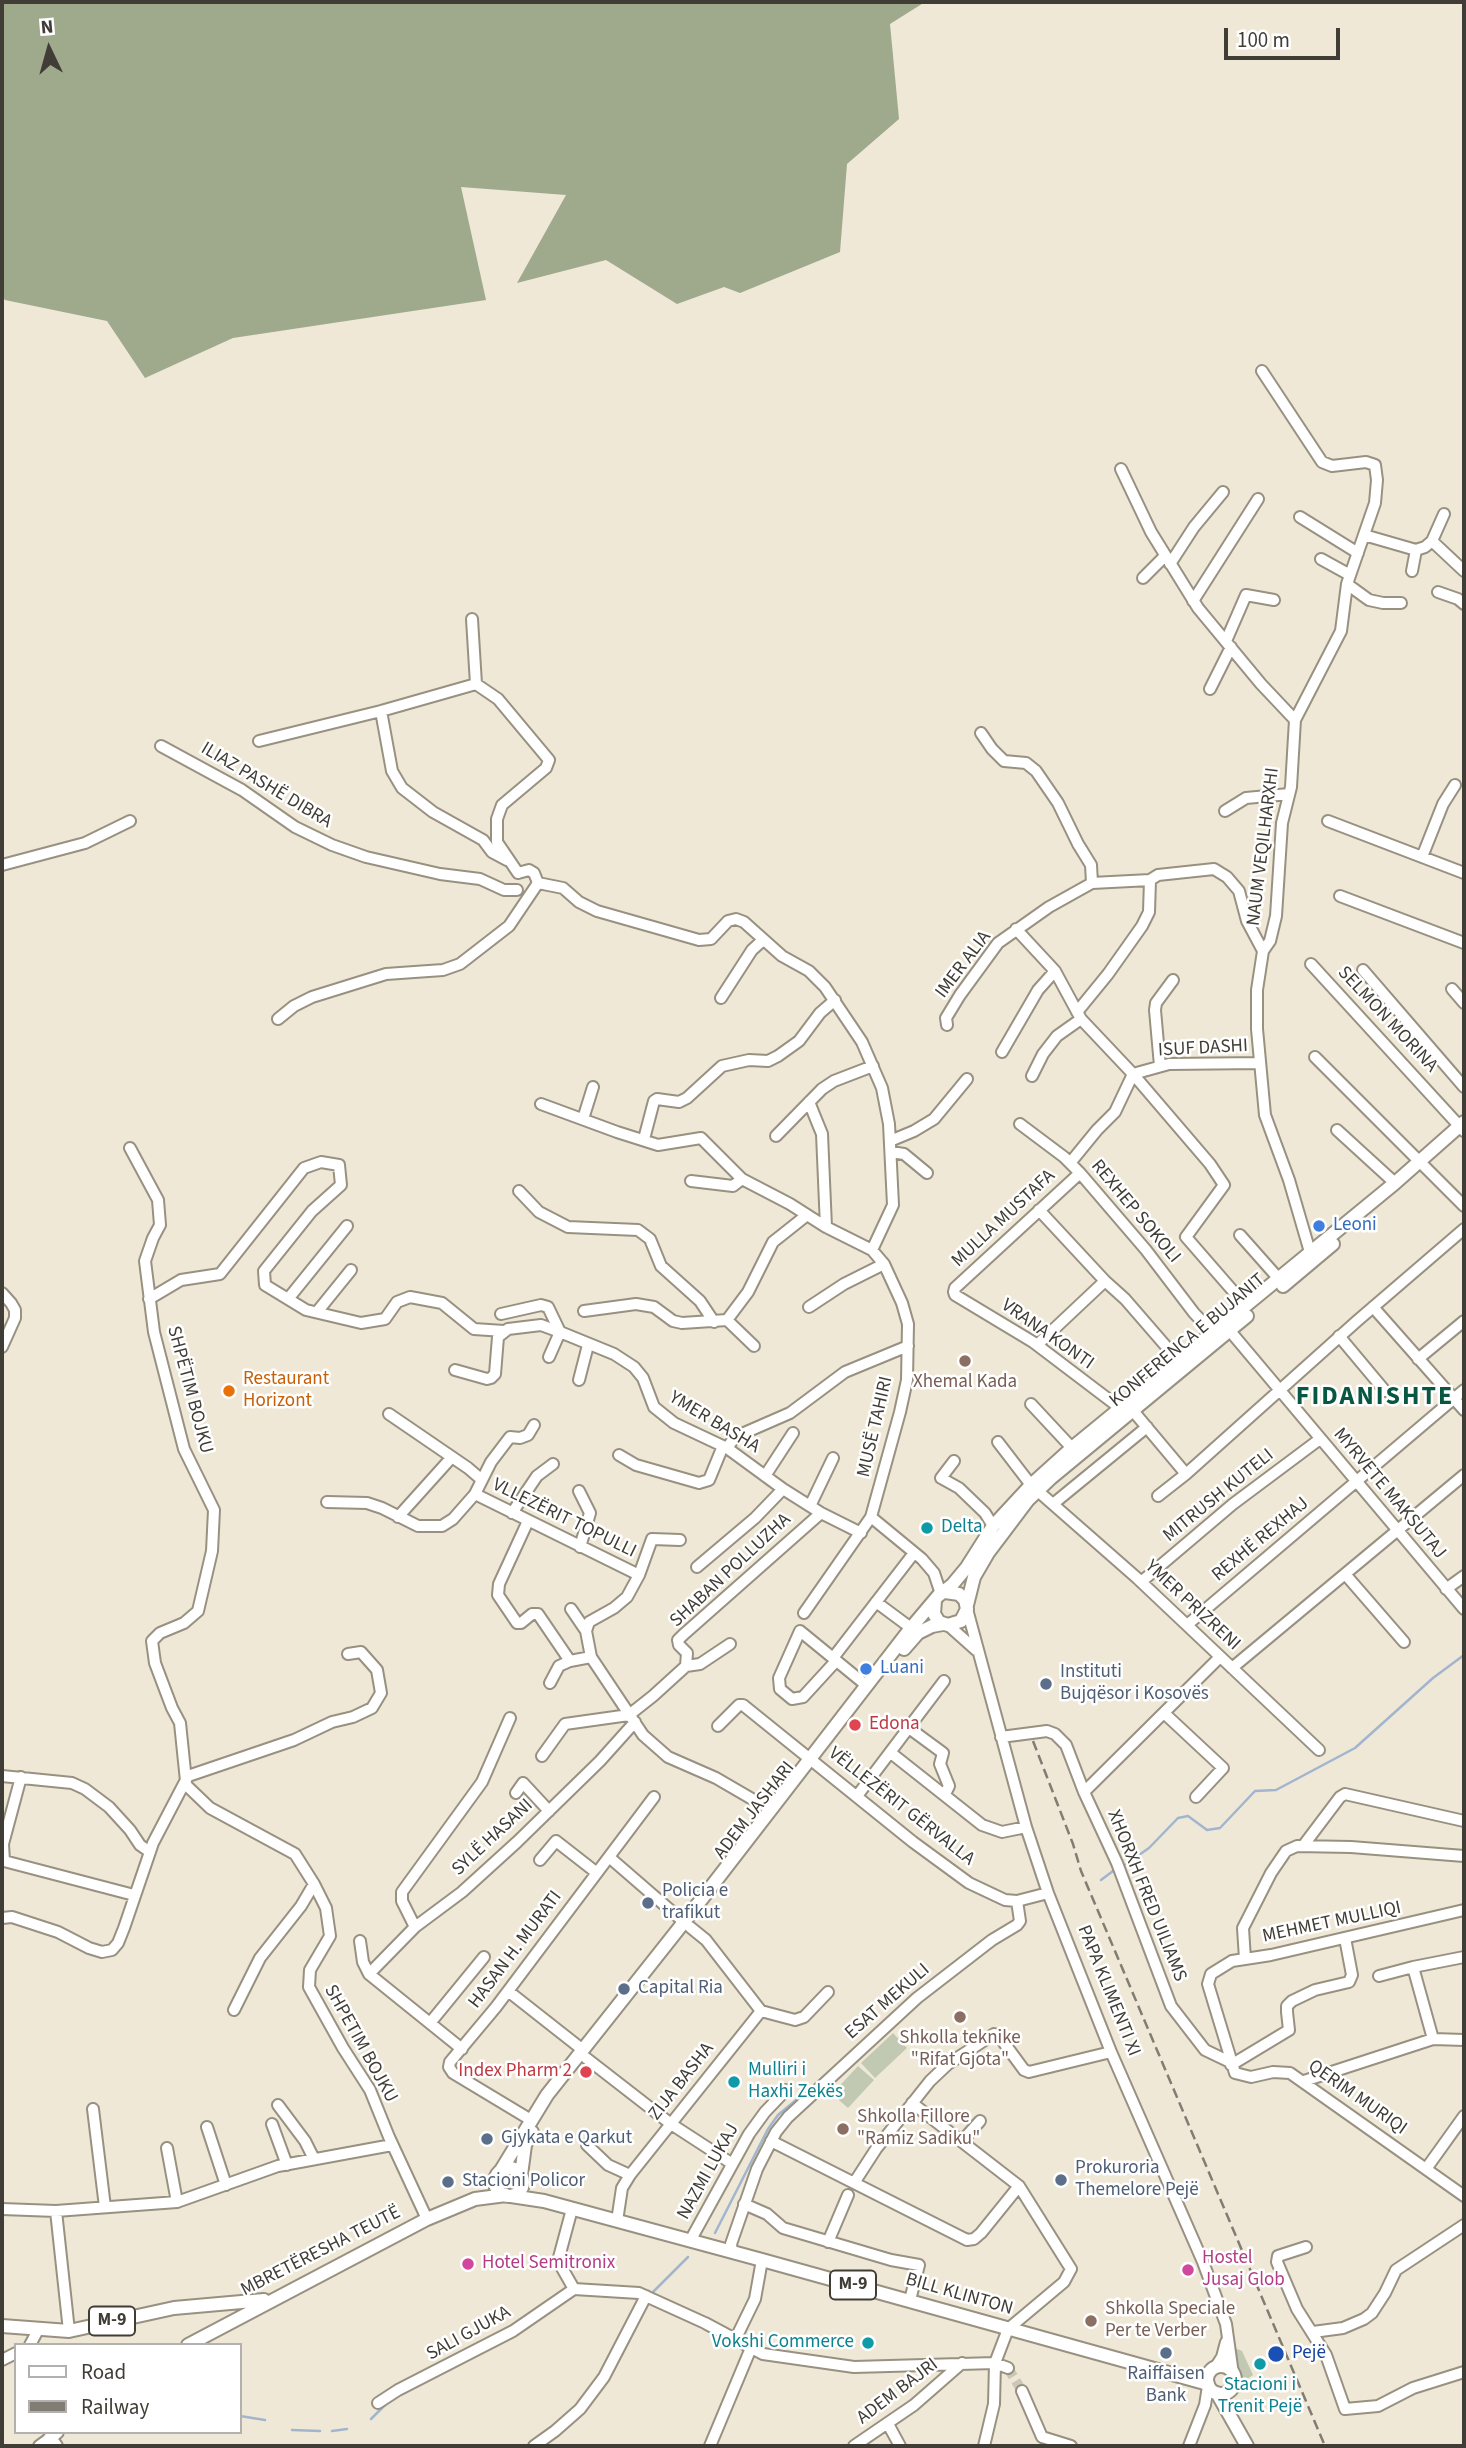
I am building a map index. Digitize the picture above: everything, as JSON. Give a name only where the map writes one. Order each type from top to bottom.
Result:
[{"type":"main road","name":"KONFERENCA E BUJANIT","points":[[941,1595],[967,1567],[993,1525],[1034,1488],[1181,1365],[1213,1333],[1313,1255],[1463,1127]]},
{"type":"main road","name":"KONFERENCA E BUJANIT","points":[[1181,1365],[1230,1331],[1395,1183],[1423,1163]]},
{"type":"main road","name":"KONFERENCA E BUJANIT","points":[[967,1607],[974,1577],[1034,1488],[1072,1448],[1129,1409]]},
{"type":"main road","points":[[959,1594],[967,1607],[961,1621],[946,1625],[934,1614],[941,1595],[959,1594]]},
{"type":"main road","name":"ADEM JASHARI","points":[[687,1924],[771,1810],[814,1761],[866,1685],[941,1595]]},
{"type":"main road","name":"ADEM JASHARI","points":[[522,2179],[525,2145],[584,2054],[913,1639],[924,1630],[946,1625]]},
{"type":"main road","name":"ADEM JASHARI","points":[[497,2176],[547,2095],[584,2054]]},
{"type":"main road","points":[[511,2168],[522,2179],[519,2192],[509,2196],[499,2192],[497,2176],[511,2168]]},
{"type":"main road","name":"MBRETËRESHA TEUTË","points":[[475,2199],[497,2176]]},
{"type":"main road","name":"BILL KLINTON","points":[[522,2179],[544,2201]]},
{"type":"main road","name":"BILL KLINTON","points":[[509,2196],[544,2201],[910,2300],[1212,2389]]},
{"type":"main road","name":"MBRETËRESHA TEUTË","points":[[192,2343],[427,2219],[475,2199],[509,2196]]},
{"type":"main road","name":"M-9","points":[[2,2326],[69,2331],[174,2308],[272,2299]]},
{"type":"main road","name":"M-9","points":[[1214,2369],[1227,2368],[1233,2374]]},
{"type":"main road","points":[[1214,2369],[1208,2376],[1212,2389],[1247,2446]]},
{"type":"main road","name":"BILL KLINTON","points":[[1161,2372],[1193,2373],[1214,2369]]},
{"type":"main road","name":"PAPA KLIMENTI XI","points":[[1233,2374],[1234,2423]]},
{"type":"main road","points":[[1212,2389],[1225,2393],[1232,2388]]},
{"type":"street","points":[[1121,469],[1151,532],[1193,601],[1295,720],[1341,631],[1348,579],[1375,503],[1377,480],[1375,465],[1366,462],[1332,466],[1322,462],[1262,371]]},
{"type":"street","points":[[1143,578],[1168,560],[1223,492]]},
{"type":"street","points":[[1193,601],[1258,499]]},
{"type":"street","points":[[1364,535],[1416,550],[1433,541],[1444,514]]},
{"type":"street","points":[[1300,517],[1358,553]]},
{"type":"street","points":[[1433,541],[1464,570]]},
{"type":"street","points":[[1412,571],[1416,550]]},
{"type":"street","points":[[1321,559],[1348,579],[1369,600],[1401,603]]},
{"type":"street","points":[[1438,592],[1461,602],[1464,587]]},
{"type":"street","points":[[1209,690],[1246,595],[1274,600]]},
{"type":"street","points":[[472,619],[476,684]]},
{"type":"street","points":[[258,741],[476,684]]},
{"type":"street","points":[[476,684],[498,699],[549,760],[546,768],[502,805],[497,819],[497,842],[518,873]]},
{"type":"street","points":[[381,711],[392,771],[402,788],[433,812],[483,840],[492,852],[507,860]]},
{"type":"street","name":"NAUM VEQILHARXHI","points":[[1295,720],[1289,794],[1282,823],[1276,916],[1269,941],[1263,951],[1257,990],[1265,1115],[1313,1255]]},
{"type":"street","points":[[981,733],[1004,761],[1027,763],[1036,771],[1058,803],[1091,865],[1092,883],[1150,880],[1158,875],[1214,869],[1239,891],[1247,921],[1263,951]]},
{"type":"street","name":"ILIAZ PASHË DIBRA","points":[[161,746],[242,790],[295,827],[332,845],[366,858],[480,879],[503,890],[530,893]]},
{"type":"street","points":[[1422,857],[1443,804],[1455,785]]},
{"type":"street","points":[[1225,811],[1246,798],[1289,794]]},
{"type":"street","points":[[2,865],[85,843],[130,821]]},
{"type":"street","points":[[1328,821],[1464,873]]},
{"type":"street","points":[[517,890],[514,881],[518,873],[529,870],[534,873],[538,883]]},
{"type":"street","points":[[1032,1076],[1043,1054],[1079,1015],[1142,926],[1149,912],[1150,880]]},
{"type":"street","points":[[278,1019],[293,1006],[312,997],[386,974],[443,970],[460,964],[509,926],[538,883]]},
{"type":"street","points":[[538,883],[563,888],[579,902],[597,911],[699,940],[711,939],[728,921],[736,919],[753,929],[782,956],[809,971],[835,1000],[862,1042],[882,1088],[890,1147],[893,1205],[872,1250]]},
{"type":"street","name":"IMER ALIA","points":[[947,1025],[946,1018],[998,943],[1049,907],[1092,883]]},
{"type":"street","points":[[1340,896],[1464,943]]},
{"type":"street","points":[[1016,929],[1055,971],[1079,1015],[1210,1164],[1224,1185],[1186,1237],[1247,1306]]},
{"type":"street","points":[[721,998],[752,950],[763,940]]},
{"type":"street","name":"SELMON MORINA","points":[[1311,964],[1463,1127]]},
{"type":"street","points":[[1002,1052],[1038,990],[1055,971]]},
{"type":"street","points":[[1363,971],[1464,1087]]},
{"type":"street","points":[[1160,1066],[1156,1003],[1173,980]]},
{"type":"street","points":[[1452,989],[1464,1003]]},
{"type":"street","points":[[644,1139],[654,1101],[657,1099],[675,1102],[687,1098],[722,1066],[749,1060],[768,1061],[799,1041],[820,1013],[835,1000]]},
{"type":"street","points":[[1315,1057],[1464,1206]]},
{"type":"street","name":"ISUF DASHI","points":[[1070,1163],[1115,1112],[1133,1074],[1160,1066],[1261,1063]]},
{"type":"street","points":[[776,1136],[834,1081],[873,1066]]},
{"type":"street","points":[[890,1147],[934,1119],[967,1079]]},
{"type":"street","points":[[583,1119],[593,1087]]},
{"type":"street","points":[[809,1102],[822,1134],[827,1227]]},
{"type":"street","name":"MUSË TAHIRI","points":[[541,1104],[659,1144],[701,1138],[742,1179],[872,1250],[884,1264],[902,1303],[908,1324],[908,1346],[906,1380],[900,1412],[871,1517]]},
{"type":"street","name":"REXHEP SOKOLI","points":[[1020,1124],[1080,1173],[1213,1333]]},
{"type":"street","points":[[1337,1130],[1395,1183]]},
{"type":"street","points":[[890,1147],[904,1154],[927,1173]]},
{"type":"street","name":"SHPËTIM BOJKU","points":[[130,1148],[158,1200],[160,1225],[145,1261],[154,1332],[184,1449],[214,1510],[212,1551],[198,1611],[184,1623],[160,1633],[152,1641],[155,1663],[180,1723],[186,1783]]},
{"type":"street","points":[[149,1299],[181,1280],[220,1274],[304,1168],[321,1162],[339,1165],[341,1185],[312,1211],[264,1271],[265,1285],[306,1310],[317,1312],[351,1270]]},
{"type":"street","name":"MULLA MUSTAFA","points":[[954,1292],[955,1288],[1080,1173]]},
{"type":"street","points":[[691,1181],[733,1185],[742,1179]]},
{"type":"street","points":[[519,1191],[539,1212],[568,1227],[638,1230],[650,1239],[661,1266],[701,1301],[714,1322]]},
{"type":"street","points":[[1039,1210],[1105,1281],[1125,1298],[1181,1365]]},
{"type":"street","points":[[584,1311],[636,1304],[654,1307],[677,1322],[727,1320],[748,1292],[773,1242],[807,1215]]},
{"type":"street","points":[[288,1299],[346,1226]]},
{"type":"street","points":[[1158,1496],[1464,1229]]},
{"type":"street","points":[[1240,1235],[1279,1279]]},
{"type":"street","points":[[809,1307],[845,1283],[884,1264]]},
{"type":"street","points":[[1037,1345],[1105,1281]]},
{"type":"street","name":"VRANA KONTI","points":[[954,1292],[1129,1409]]},
{"type":"street","points":[[2,1293],[15,1310],[13,1326],[2,1347]]},
{"type":"street","name":"YMER BASHA","points":[[317,1312],[361,1323],[385,1319],[397,1302],[410,1297],[442,1303],[474,1329],[504,1331],[541,1325],[560,1332],[614,1354],[634,1367],[643,1378],[654,1407],[674,1423],[725,1447],[783,1489],[821,1513],[861,1533]]},
{"type":"street","points":[[501,1314],[548,1307],[560,1332],[549,1357]]},
{"type":"street","points":[[1373,1307],[1464,1410]]},
{"type":"street","points":[[727,1320],[754,1346]]},
{"type":"street","points":[[1418,1359],[1464,1321]]},
{"type":"street","points":[[455,1370],[491,1378],[495,1374],[498,1337],[504,1331]]},
{"type":"street","name":"MYRVETE MAKSUTAJ","points":[[1230,1331],[1464,1609]]},
{"type":"street","points":[[1339,1336],[1385,1391]]},
{"type":"street","points":[[579,1380],[587,1345]]},
{"type":"street","points":[[620,1455],[636,1465],[699,1483],[709,1480],[725,1447],[735,1437],[790,1413],[845,1372],[908,1346]]},
{"type":"street","name":"REXHË REXHAJ","points":[[1186,1625],[1464,1390]]},
{"type":"street","points":[[1031,1404],[1072,1448]]},
{"type":"street","points":[[1129,1409],[1186,1474]]},
{"type":"street","name":"VLLEZËRIT TOPULLI","points":[[389,1414],[482,1480]]},
{"type":"street","name":"VLLEZËRIT TOPULLI","points":[[398,1517],[425,1527],[442,1525],[453,1519],[475,1494],[498,1451],[510,1437],[528,1435],[534,1425]]},
{"type":"street","points":[[1053,1504],[1147,1427]]},
{"type":"street","points":[[765,1476],[793,1433]]},
{"type":"street","name":"MITRUSH KUTELI","points":[[1141,1582],[1233,1504],[1320,1439]]},
{"type":"street","name":"YMER PRIZRENI","points":[[998,1442],[1034,1488],[1141,1582],[1319,1750]]},
{"type":"street","points":[[327,1502],[367,1503],[398,1517],[452,1457]]},
{"type":"street","points":[[810,1506],[833,1458]]},
{"type":"street","points":[[954,1461],[941,1478],[959,1488],[985,1513],[993,1525]]},
{"type":"street","points":[[512,1513],[537,1476],[553,1464]]},
{"type":"street","points":[[1232,1668],[1464,1475]]},
{"type":"street","points":[[696,1567],[755,1518],[783,1489]]},
{"type":"street","points":[[579,1491],[590,1513],[580,1547]]},
{"type":"street","name":"VLLEZËRIT TOPULLI","points":[[475,1494],[639,1575]]},
{"type":"street","name":"SHABAN POLLUZHA","points":[[686,1666],[687,1653],[678,1640],[821,1513]]},
{"type":"street","points":[[804,1613],[871,1517],[934,1573],[941,1595]]},
{"type":"street","points":[[528,1521],[497,1589],[498,1595],[517,1623],[532,1614],[538,1614],[570,1661]]},
{"type":"street","points":[[586,1631],[589,1622],[627,1597],[639,1575],[652,1539],[680,1540]]},
{"type":"street","points":[[866,1685],[834,1659],[800,1631],[779,1678],[780,1689],[792,1699],[803,1697],[834,1659],[914,1553]]},
{"type":"street","points":[[1345,1574],[1404,1642]]},
{"type":"street","points":[[1446,1589],[1464,1576]]},
{"type":"street","points":[[876,1602],[911,1628]]},
{"type":"street","name":"PAPA KLIMENTI XI","points":[[967,1607],[1026,1827],[1048,1893],[1111,2052],[1203,2262],[1226,2324],[1233,2374]]},
{"type":"street","points":[[571,1609],[586,1631],[591,1657],[643,1735],[668,1757],[716,1778],[771,1810]]},
{"type":"street","points":[[946,1625],[978,1652]]},
{"type":"street","points":[[542,1756],[565,1724],[632,1718],[686,1666],[700,1664],[730,1644]]},
{"type":"street","points":[[2,1918],[12,1917],[58,1932],[102,1952],[112,1950],[118,1942],[150,1852],[188,1776],[368,1712],[381,1693],[377,1670],[361,1652],[348,1654]]},
{"type":"street","points":[[550,1683],[559,1666],[591,1657]]},
{"type":"street","points":[[1084,1792],[1220,1657]]},
{"type":"street","points":[[857,1796],[944,1681]]},
{"type":"street","name":"VËLLEZËRIT GËRVALLA","points":[[718,1726],[739,1705],[743,1705],[913,1842],[969,1883],[1005,1900],[1017,1901]]},
{"type":"street","points":[[1164,1713],[1223,1768],[1196,1797]]},
{"type":"street","points":[[415,1927],[402,1901],[402,1892],[482,1782],[510,1718]]},
{"type":"street","name":"SYLË HASANI","points":[[369,1974],[415,1927],[462,1892],[549,1811],[600,1761],[632,1718]]},
{"type":"street","points":[[909,1728],[943,1753],[940,1764],[949,1786],[946,1794]]},
{"type":"street","name":"XHORXH FRED UILIAMS","points":[[1001,1737],[1047,1731],[1055,1734],[1066,1745],[1084,1792],[1117,1863],[1171,2006],[1205,2050],[1230,2063]]},
{"type":"street","points":[[891,1753],[982,1825],[1002,1832],[1026,1827]]},
{"type":"street","points":[[2,1776],[72,1783],[85,1789],[109,1807],[140,1845],[150,1852]]},
{"type":"street","points":[[27,1777],[3,1844],[4,1861],[134,1895]]},
{"type":"street","name":"SHPETIM BOJKU","points":[[186,1783],[210,1808],[295,1854],[314,1884],[326,1908],[330,1936],[310,1970],[309,1987],[370,2090],[392,2145],[427,2219]]},
{"type":"street","points":[[516,1793],[523,1783],[549,1811]]},
{"type":"street","points":[[1303,1846],[1345,1794],[1464,1821]]},
{"type":"street","name":"HASAN H. MURATI","points":[[462,2049],[654,1797]]},
{"type":"street","name":"HASAN H. MURATI","points":[[540,1860],[555,1841],[597,1873]]},
{"type":"street","points":[[1245,1959],[1243,1928],[1270,1873],[1286,1851],[1297,1846],[1351,1847],[1464,1856]]},
{"type":"street","points":[[609,1857],[706,1940],[761,2011],[795,2020],[804,2017],[828,1993]]},
{"type":"street","points":[[234,2010],[260,1958],[301,1906],[314,1884]]},
{"type":"street","points":[[1017,1901],[1048,1893]]},
{"type":"street","name":"ESAT MEKULI","points":[[732,2252],[731,2244],[744,2204],[771,2141],[788,2117],[876,2034],[943,1977],[992,1940],[1017,1925],[1020,1921],[1017,1901]]},
{"type":"street","name":"MEHMET MULLIQI","points":[[1230,2063],[1208,1984],[1211,1974],[1232,1961],[1464,1910]]},
{"type":"street","points":[[1230,2063],[1279,2038],[1289,2030],[1287,2006],[1292,2001],[1315,1990],[1349,1982],[1352,1975],[1345,1938]]},
{"type":"street","points":[[360,1941],[363,1962],[369,1974],[462,2049],[450,2062],[449,2067],[453,2073],[531,2120]]},
{"type":"street","points":[[1379,1976],[1464,1956]]},
{"type":"street","points":[[430,2023],[484,1957]]},
{"type":"street","points":[[1413,1967],[1433,2039]]},
{"type":"street","points":[[508,1991],[671,2124],[731,2162]]},
{"type":"street","name":"ZIJA BASHA","points":[[617,2221],[622,2188],[630,2175],[761,2011]]},
{"type":"street","points":[[854,2183],[876,2149],[930,2081],[948,2064],[994,2035],[999,2036],[1024,2070],[1030,2072],[1111,2052]]},
{"type":"street","points":[[1304,2081],[1433,2039],[1464,2040]]},
{"type":"street","name":"QERIM MURIQI","points":[[1230,2063],[1234,2073],[1251,2077],[1290,2073],[1464,2196]]},
{"type":"street","name":"NAZMI LUKAJ","points":[[690,2241],[731,2162],[765,2112],[786,2090]]},
{"type":"street","points":[[912,2103],[1019,2186],[1071,2269],[1064,2282],[1008,2329],[995,2363],[994,2404],[984,2446]]},
{"type":"street","points":[[278,2105],[306,2141],[314,2160]]},
{"type":"street","points":[[93,2109],[105,2207]]},
{"type":"street","points":[[1426,2169],[1464,2116]]},
{"type":"street","points":[[962,2140],[980,2121]]},
{"type":"street","points":[[272,2124],[287,2165]]},
{"type":"street","points":[[207,2127],[226,2185]]},
{"type":"street","points":[[771,2141],[967,2240],[974,2239],[981,2233],[1019,2186]]},
{"type":"street","points":[[2,2209],[56,2211],[177,2202],[287,2165],[392,2145]]},
{"type":"street","points":[[587,2145],[608,2165],[630,2175]]},
{"type":"street","points":[[167,2148],[177,2202]]},
{"type":"street","points":[[828,2242],[848,2195]]},
{"type":"street","points":[[744,2204],[767,2214],[783,2228],[919,2265],[910,2300]]},
{"type":"street","points":[[572,2209],[558,2261],[573,2289],[639,2293],[705,2323],[762,2354],[854,2367],[995,2363],[1008,2368]]},
{"type":"street","points":[[56,2211],[69,2331]]},
{"type":"street","points":[[1313,2332],[1343,2328],[1364,2319],[1372,2313],[1385,2294],[1396,2270],[1464,2225]]},
{"type":"street","points":[[1306,2247],[1278,2256],[1277,2262],[1297,2309],[1326,2355],[1345,2409],[1378,2406],[1413,2388],[1464,2372]]},
{"type":"street","points":[[734,2340],[755,2299],[762,2260]]},
{"type":"street","name":"SALI GJUKA","points":[[379,2403],[398,2390],[513,2332],[573,2289]]},
{"type":"street","points":[[534,2446],[580,2409],[604,2376],[646,2296]]},
{"type":"street","points":[[223,2305],[231,2310],[234,2319]]},
{"type":"street","points":[[31,2343],[38,2330]]},
{"type":"street","points":[[1214,2369],[1222,2357],[1227,2336]]},
{"type":"street","points":[[710,2446],[751,2348]]},
{"type":"street","name":"ADEM BAJRI","points":[[854,2446],[888,2424],[962,2363]]},
{"type":"street","points":[[1189,2446],[1212,2389]]},
{"type":"street","points":[[1022,2391],[1039,2442],[1072,2446]]},
{"type":"street","points":[[888,2424],[900,2446]]},
{"type":"green space","points":[[2,2],[925,2],[890,24],[899,119],[847,164],[840,252],[740,293],[724,287],[677,304],[606,260],[517,283],[566,195],[461,187],[486,300],[233,338],[145,378],[107,321],[5,300],[2,296]]},
{"type":"green space","points":[[893,2033],[907,2048],[875,2078],[861,2063]]},
{"type":"green space","points":[[858,2066],[874,2080],[848,2108],[832,2094]]},
{"type":"green space","points":[[1232,2347],[1242,2351],[1253,2375],[1237,2386]]},
{"type":"waterway","points":[[1126,1864],[1149,1848],[1178,1818],[1188,1816],[1207,1830],[1220,1828],[1255,1791],[1276,1790],[1355,1748],[1433,1678],[1464,1655]]},
{"type":"waterway","points":[[1101,1880],[1113,1871]]},
{"type":"waterway","points":[[715,2233],[768,2129],[778,2115],[824,2077]]},
{"type":"waterway","points":[[651,2294],[688,2257]]},
{"type":"waterway","points":[[522,2331],[534,2323]]},
{"type":"waterway","points":[[371,2419],[387,2403]]},
{"type":"waterway","points":[[242,2416],[265,2420]]},
{"type":"waterway","points":[[332,2431],[347,2429]]},
{"type":"waterway","points":[[292,2430],[320,2431]]},
{"type":"tunnel","points":[[1008,2368],[1022,2391]]},
{"type":"railway","points":[[1033,1741],[1081,1871],[1325,2446]]},
{"type":"place","name":"Leoni","points":[[1319,1226]]},
{"type":"place","name":"Xhemal Kada","points":[[965,1361]]},
{"type":"place","name":"Restaurant Horizont","points":[[229,1391]]},
{"type":"place","name":"Delta","points":[[927,1528]]},
{"type":"place","name":"Luani","points":[[866,1669]]},
{"type":"place","name":"Instituti Bujqësor i Kosovës","points":[[1046,1684]]},
{"type":"place","name":"Edona","points":[[855,1725]]},
{"type":"place","name":"Policia e trafikut","points":[[648,1903]]},
{"type":"place","name":"Capital Ria","points":[[624,1989]]},
{"type":"place","name":"Shkolla teknike \"Rifat Gjota\"","points":[[960,2017]]},
{"type":"place","name":"Index Pharm 2","points":[[586,2072]]},
{"type":"place","name":"Mulliri i Haxhi Zekës","points":[[734,2082]]},
{"type":"place","name":"Shkolla Fillore \"Ramiz Sadiku\"","points":[[843,2129]]},
{"type":"place","name":"Gjykata e Qarkut","points":[[487,2139]]},
{"type":"place","name":"Prokuroria Themelore Pejë","points":[[1061,2180]]},
{"type":"place","name":"Stacioni Policor","points":[[448,2182]]},
{"type":"place","name":"Hotel Semitronix","points":[[468,2264]]},
{"type":"place","name":"Hostel Jusaj Glob","points":[[1188,2270]]},
{"type":"place","name":"Shkolla Speciale Per te Verber","points":[[1091,2321]]},
{"type":"place","name":"Vokshi Commerce","points":[[868,2343]]},
{"type":"place","name":"Raiffaisen Bank","points":[[1166,2353]]},
{"type":"place","name":"Pejë","points":[[1276,2354]]},
{"type":"place","name":"Stacioni i Trenit Pejë","points":[[1260,2364]]},
{"type":"district","name":"FIDANISHTE","points":[[1375,1398]]}]
